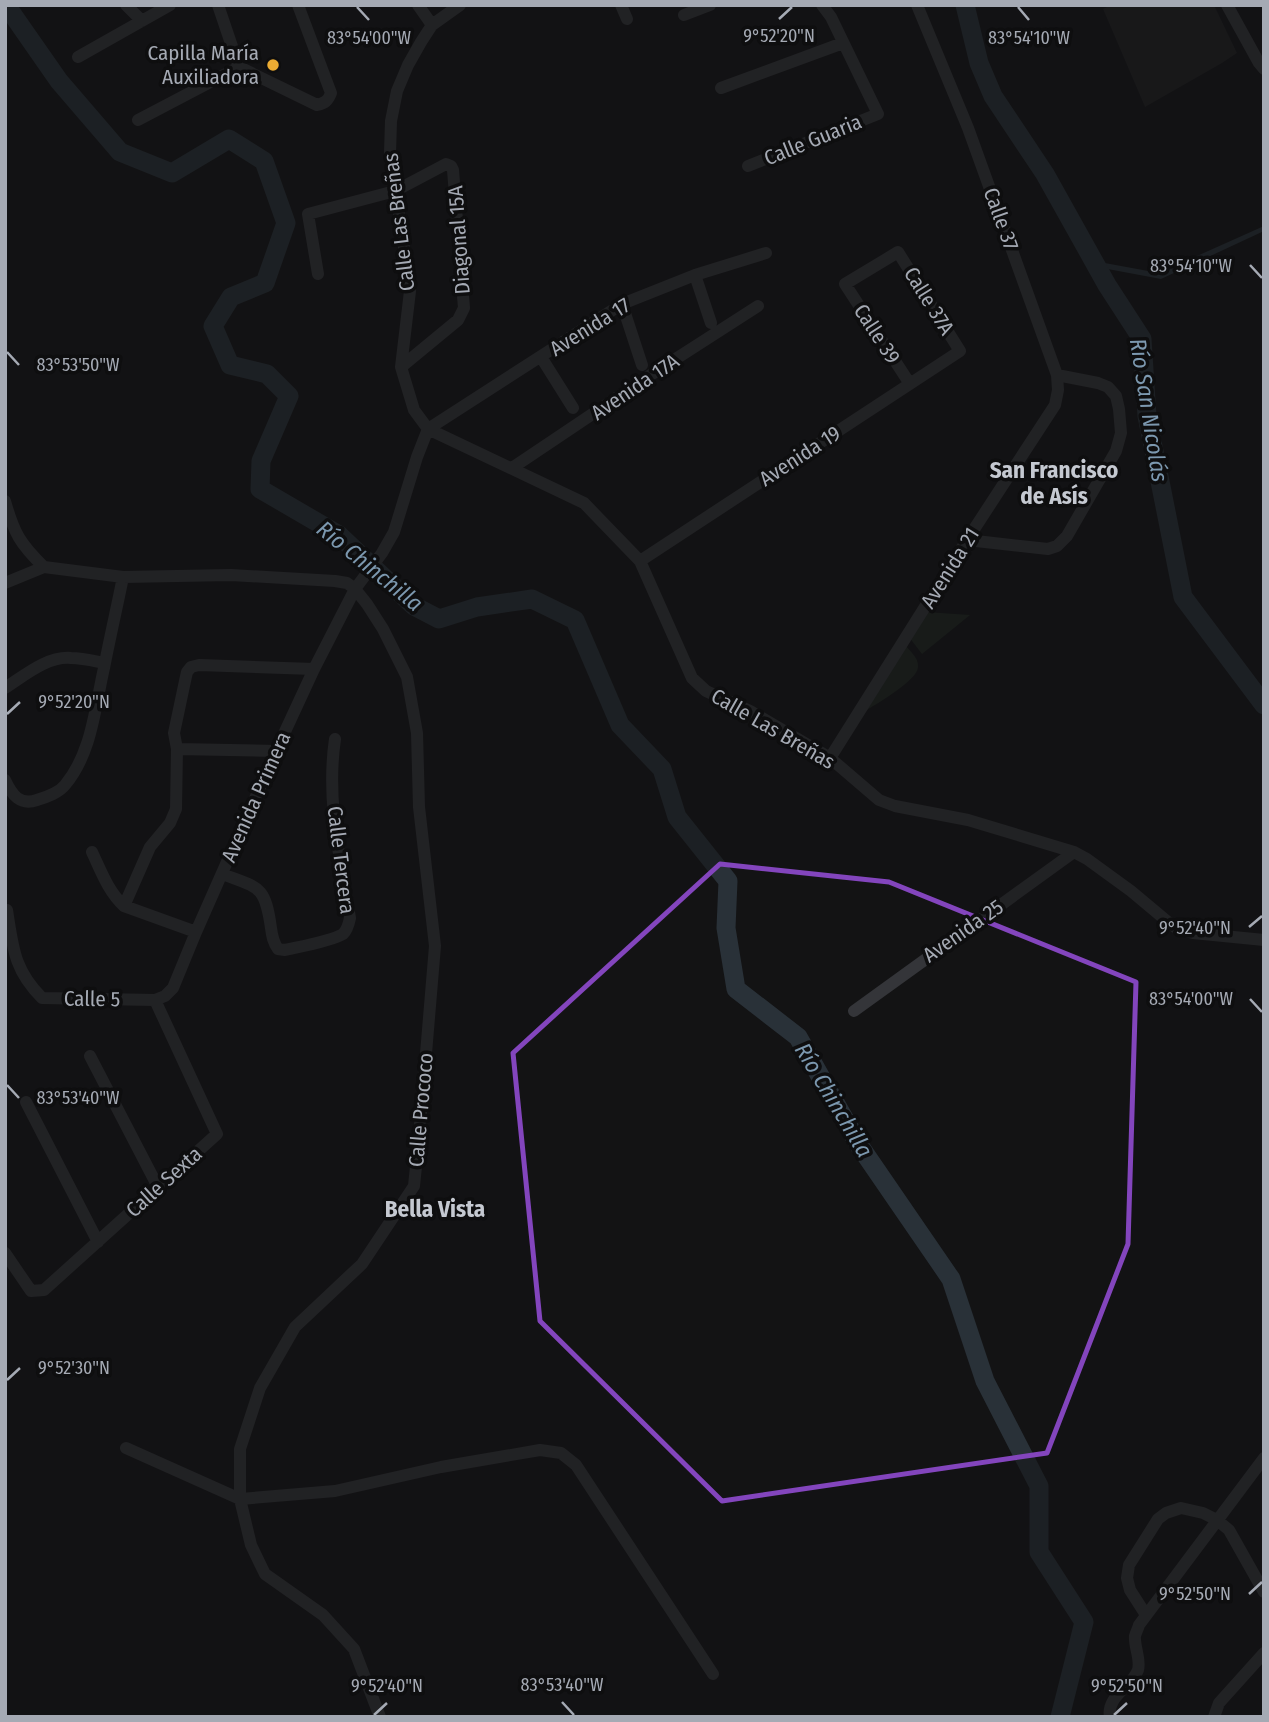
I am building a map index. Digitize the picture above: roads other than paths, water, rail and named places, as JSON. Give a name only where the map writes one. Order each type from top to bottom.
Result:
[{"type":"street","points":[[126,5],[142,21]]},
{"type":"street","points":[[78,57],[170,5]]},
{"type":"street","points":[[218,5],[239,67],[317,105],[329,99],[331,93],[298,5]]},
{"type":"street","points":[[418,5],[432,25],[460,5]]},
{"type":"street","points":[[621,5],[627,19]]},
{"type":"street","points":[[684,15],[709,5]]},
{"type":"street","points":[[722,88],[843,43],[822,5]]},
{"type":"street","name":"Calle 37","points":[[918,5],[968,128],[1057,375]]},
{"type":"street","points":[[1227,5],[1264,69]]},
{"type":"street","name":"Calle Las Breñas","points":[[432,25],[408,65],[397,91],[391,121],[390,153],[410,291],[401,367],[414,410],[428,429],[584,503],[640,561],[692,678],[706,691],[750,711],[830,758],[879,800],[895,806],[968,820],[1074,852],[1131,891],[1178,929],[1264,940]]},
{"type":"street","name":"Calle Guaria","points":[[748,166],[878,114],[843,43]]},
{"type":"street","points":[[138,120],[239,67]]},
{"type":"street","name":"Diagonal 15A","points":[[395,191],[446,164],[451,166],[464,308],[458,320],[401,367]]},
{"type":"street","points":[[318,274],[308,214],[395,191]]},
{"type":"street","name":"Calle 39","points":[[898,252],[845,284],[910,384]]},
{"type":"street","name":"Calle 37A","points":[[898,252],[960,351]]},
{"type":"street","name":"Avenida 17","points":[[428,429],[622,304],[695,275],[766,253]]},
{"type":"street","points":[[695,275],[711,323]]},
{"type":"street","points":[[622,304],[642,365]]},
{"type":"street","name":"Avenida 17A","points":[[512,468],[758,306]]},
{"type":"street","name":"Avenida 19","points":[[640,561],[960,351]]},
{"type":"street","points":[[541,357],[573,408]]},
{"type":"street","points":[[967,540],[1048,549],[1057,546],[1068,536],[1116,451],[1121,433],[1116,396],[1108,387],[1098,383],[1057,375]]},
{"type":"street","name":"Avenida 21","points":[[830,758],[1055,405],[1057,375]]},
{"type":"street","points":[[5,583],[44,567],[123,577],[231,575],[335,581],[347,583],[355,590],[394,532],[428,429]]},
{"type":"street","points":[[5,501],[17,537],[44,567]]},
{"type":"street","points":[[5,780],[19,801],[29,803],[63,788],[81,760],[90,732],[123,577]]},
{"type":"street","name":"Avenida Primera","points":[[155,1000],[165,996],[173,988],[276,751],[355,590]]},
{"type":"street","name":"Calle Prococo","points":[[355,590],[383,629],[407,677],[417,733],[419,807],[435,946],[414,1185],[362,1264],[295,1327],[260,1388],[240,1448],[240,1499],[251,1545],[265,1573],[323,1615],[354,1649],[380,1717]]},
{"type":"street","points":[[5,688],[56,659],[69,657],[104,663]]},
{"type":"street","points":[[124,906],[150,847],[170,822],[176,809],[177,749],[174,733],[184,681],[191,667],[199,665],[314,669]]},
{"type":"street","name":"Calle Tercera","points":[[222,874],[254,886],[262,894],[268,905],[273,943],[278,949],[285,950],[343,933],[350,918],[334,821],[331,765],[335,739]]},
{"type":"street","points":[[177,749],[276,751]]},
{"type":"street","points":[[92,852],[108,887],[124,906],[196,932]]},
{"type":"street","name":"Avenida 25","points":[[854,1011],[1074,852]]},
{"type":"street","name":"Calle 5","points":[[7,911],[18,965],[27,982],[42,998],[155,1000]]},
{"type":"street","name":"Calle Sexta","points":[[5,1253],[31,1291],[44,1290],[217,1134],[155,1000]]},
{"type":"street","points":[[90,1056],[158,1187]]},
{"type":"street","points":[[26,1102],[98,1242]]},
{"type":"street","points":[[126,1448],[240,1499],[335,1491],[441,1467],[540,1450],[561,1453],[576,1465],[713,1674]]},
{"type":"street","points":[[1110,1717],[1112,1701],[1137,1673],[1139,1665],[1135,1636],[1139,1625],[1264,1458]]},
{"type":"street","points":[[1146,1615],[1130,1590],[1127,1578],[1129,1565],[1158,1520],[1166,1513],[1181,1508],[1203,1513],[1229,1530],[1264,1592]]},
{"type":"street","points":[[1214,1717],[1219,1703],[1264,1653]]},
{"type":"waterway","name":"Río Chinchilla","points":[[6,5],[59,81],[120,152],[172,173],[229,139],[264,161],[286,223],[265,283],[231,297],[213,326],[230,365],[267,374],[289,396],[261,461],[260,489],[339,535],[414,606],[439,619],[477,607],[532,599],[575,620],[620,725],[662,769],[677,817],[728,881],[726,928],[736,989],[798,1037],[859,1145],[951,1279],[985,1381],[1039,1486],[1039,1552],[1084,1622],[1060,1717]]},
{"type":"waterway","name":"Río San Nicolás","points":[[965,5],[979,63],[993,96],[1045,174],[1107,285],[1142,339],[1147,416],[1183,597],[1264,705]]},
{"type":"place","name":"Capilla María Auxiliadora","points":[[273,65]]},
{"type":"district","name":"San Francisco de Asís","points":[[1054,483]]},
{"type":"district","name":"Bella Vista","points":[[435,1209]]}]
